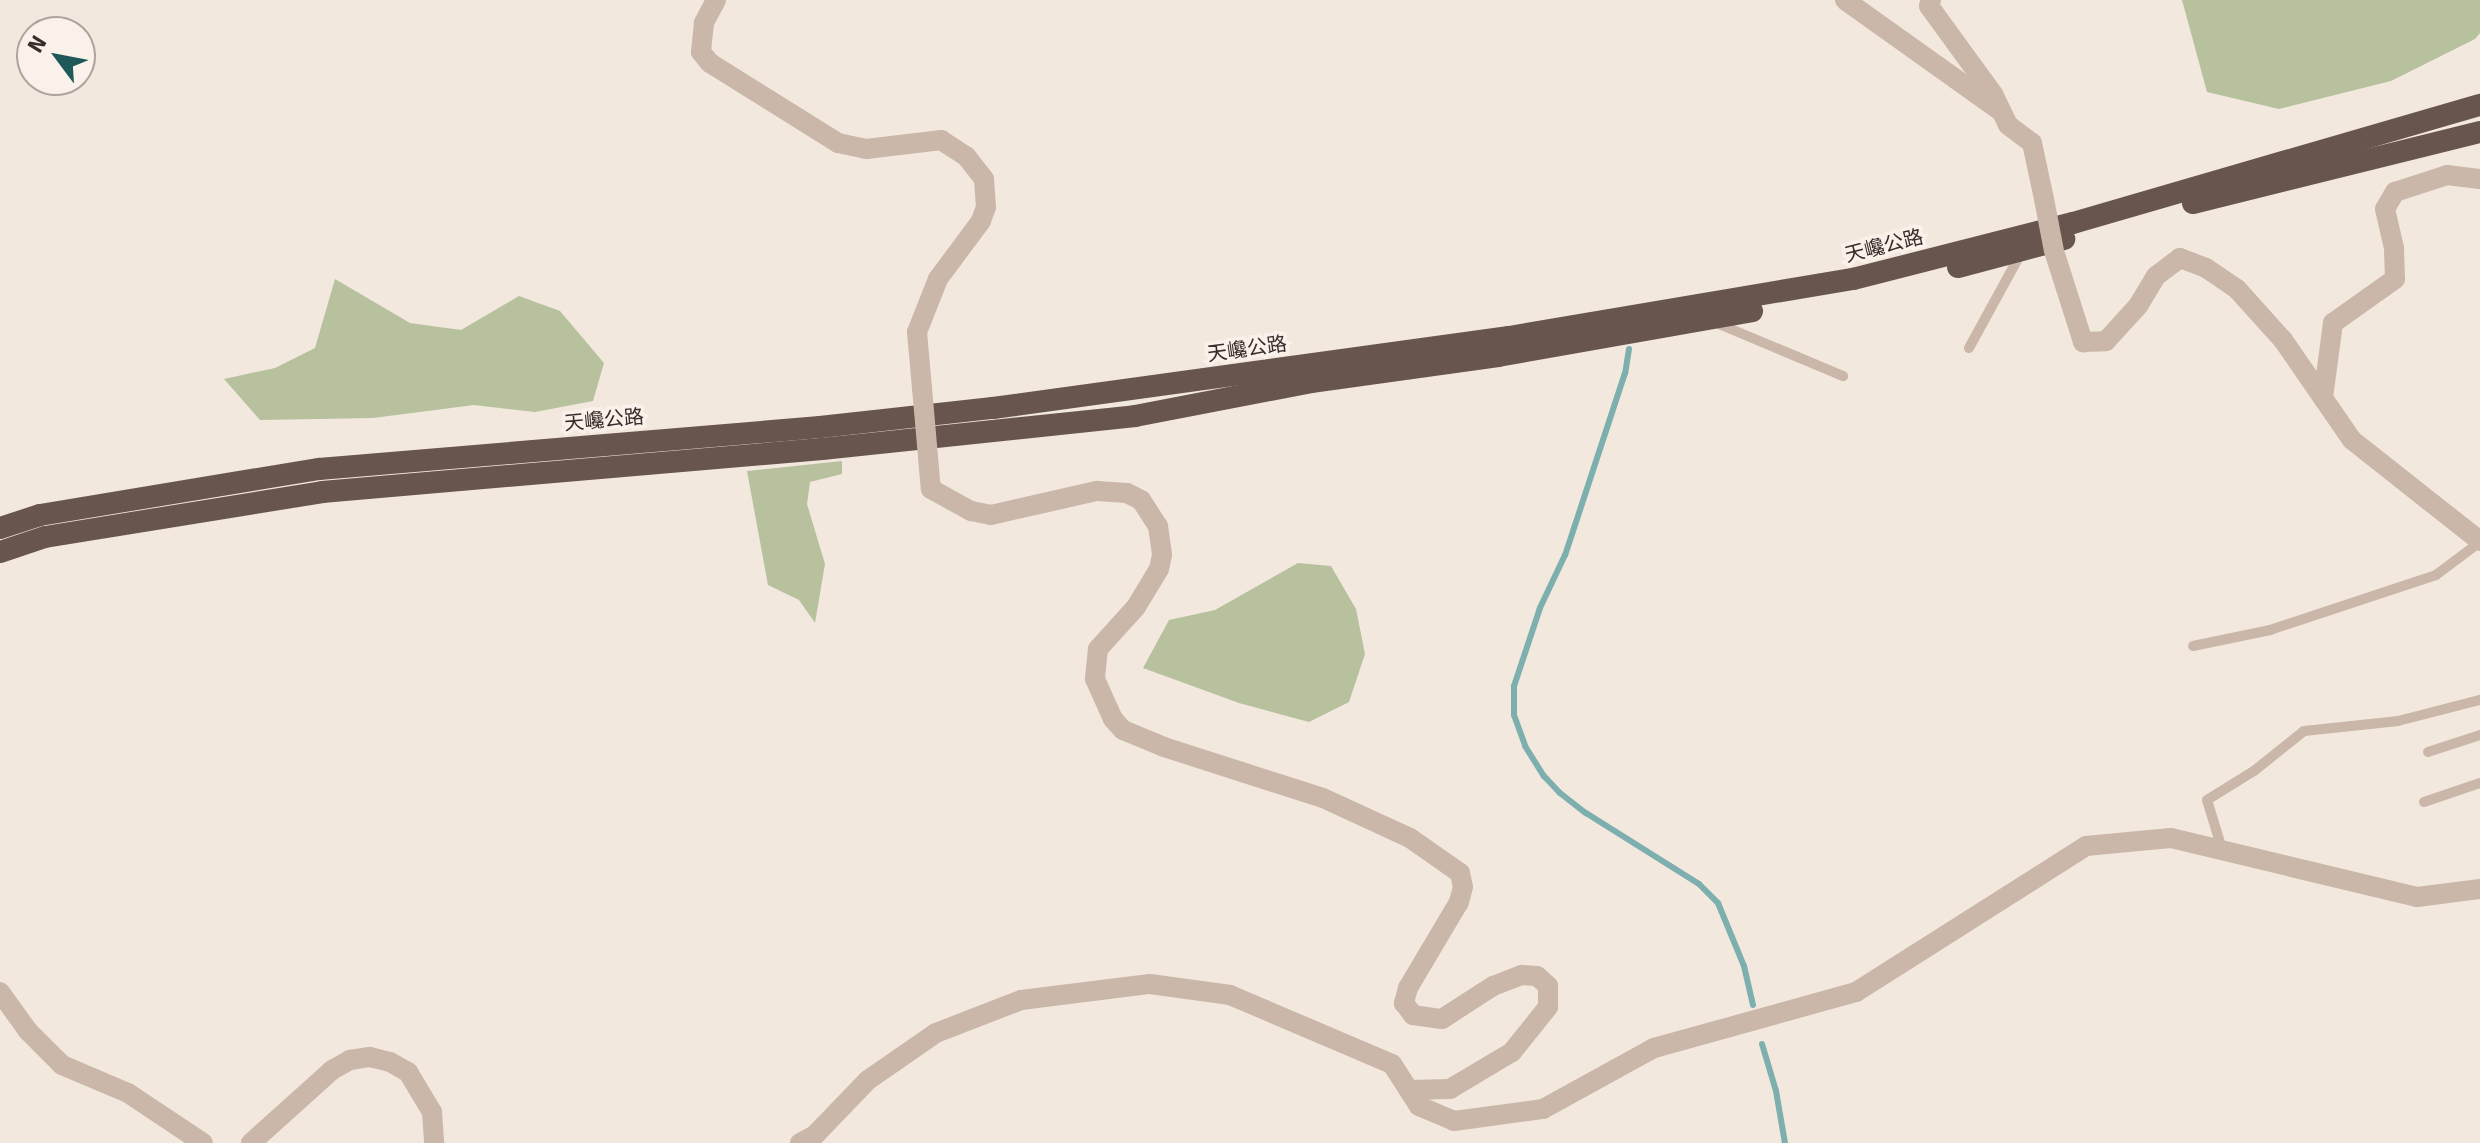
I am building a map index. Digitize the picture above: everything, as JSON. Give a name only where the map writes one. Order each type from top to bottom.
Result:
[{"type":"highway","name":"天巉公路","points":[[0,528],[40,515],[319,469],[820,427],[993,408],[1509,337],[1822,284],[2073,223],[2480,105]]},
{"type":"highway","name":"天巉公路","points":[[0,552],[45,537],[322,492],[822,449],[1135,416],[1311,382],[1498,356],[1708,320],[2021,253],[2328,167],[2480,132]]},
{"type":"street","points":[[716,0],[704,23],[701,52],[710,63],[838,143],[866,149],[941,140],[966,156],[984,179],[986,207],[981,221],[938,279],[917,332],[931,489],[971,511],[991,515],[1097,491],[1127,493],[1141,500],[1158,526],[1162,555],[1159,569],[1136,607],[1098,649],[1095,679],[1113,719],[1123,730],[1164,747],[1323,798],[1410,838],[1460,873],[1463,887],[1459,902],[1408,988],[1404,1003],[1413,1015],[1442,1019],[1493,986],[1522,975],[1537,976],[1548,986],[1548,1007],[1512,1052],[1450,1089],[1409,1090]]},
{"type":"street","points":[[1845,0],[2002,113]]},
{"type":"street","points":[[1931,0],[1929,6],[1993,94],[2008,125],[2032,143],[2054,251],[2083,342],[2106,341],[2138,306],[2156,276],[2180,258],[2206,268],[2237,289],[2283,340],[2352,440],[2480,542]]},
{"type":"street","points":[[2323,398],[2333,323],[2395,279],[2394,248],[2385,209],[2395,192],[2447,175],[2480,179]]},
{"type":"street","points":[[800,1143],[815,1135],[868,1080],[936,1033],[1021,1000],[1150,984],[1230,995],[1392,1064],[1419,1106],[1454,1121],[1543,1109],[1654,1048],[1856,992],[2086,846],[2171,838],[2417,897],[2480,889]]},
{"type":"street","points":[[0,992],[28,1031],[62,1065],[128,1093],[203,1143]]},
{"type":"street","points":[[251,1143],[332,1070],[350,1060],[370,1057],[390,1062],[408,1072],[432,1112],[434,1143]]},
{"type":"lane","points":[[1969,348],[2021,253]]},
{"type":"lane","points":[[1708,320],[1843,376]]},
{"type":"lane","points":[[2193,646],[2270,630],[2436,575],[2480,542]]},
{"type":"lane","points":[[2222,851],[2207,800],[2254,771],[2304,731],[2398,721],[2480,700]]},
{"type":"lane","points":[[2428,752],[2480,735]]},
{"type":"lane","points":[[2424,802],[2480,783]]},
{"type":"green space","points":[[2182,0],[2480,0],[2480,33],[2475,39],[2391,81],[2279,109],[2207,92]]},
{"type":"green space","points":[[335,279],[410,323],[461,330],[519,296],[560,311],[604,363],[593,401],[535,412],[474,405],[373,418],[260,420],[224,379],[275,368],[315,348]]},
{"type":"green space","points":[[842,461],[842,474],[810,482],[807,504],[825,564],[815,623],[799,600],[768,585],[747,471]]},
{"type":"green space","points":[[1298,563],[1331,566],[1356,609],[1365,654],[1349,702],[1309,722],[1239,703],[1143,668],[1169,620],[1215,610]]},
{"type":"waterway","points":[[1629,349],[1625,373],[1565,555],[1540,608],[1514,686],[1514,715],[1525,746],[1544,776],[1560,793],[1586,813],[1699,884],[1718,903],[1744,966],[1753,1005]]},
{"type":"waterway","points":[[1762,1044],[1776,1091],[1785,1143]]}]
